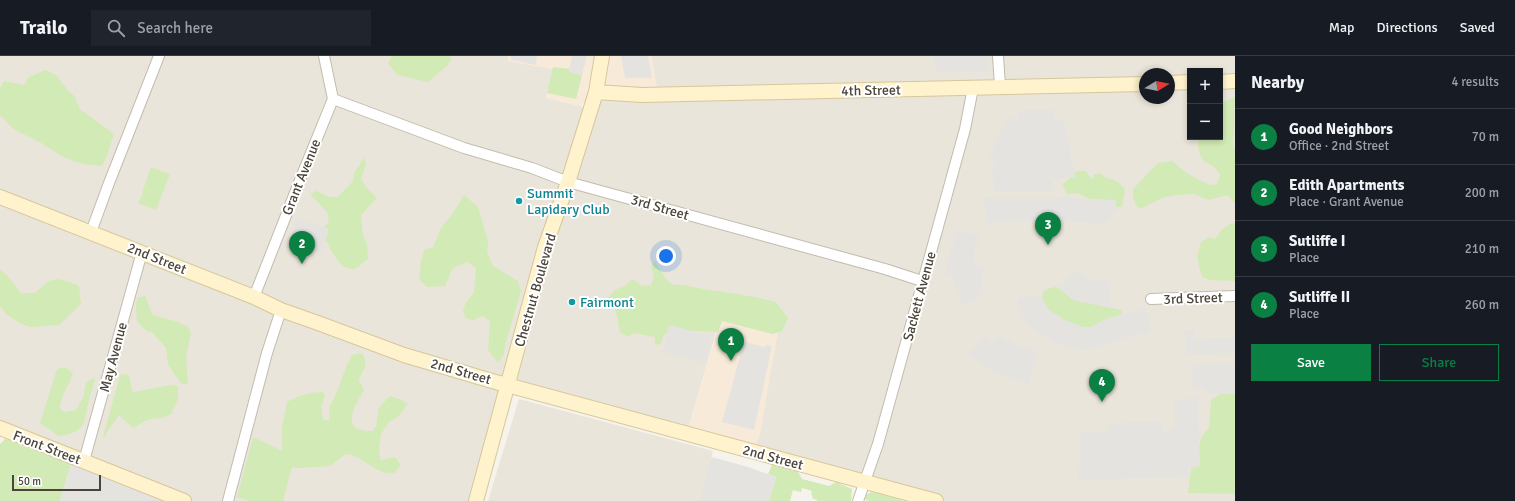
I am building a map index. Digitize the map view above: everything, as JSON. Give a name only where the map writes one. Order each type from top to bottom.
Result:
[{"type":"street","points":[[91,232],[159,56]]},
{"type":"street","points":[[324,56],[333,98]]},
{"type":"street","name":"Chestnut Boulevard","points":[[476,501],[545,247],[568,182],[596,92],[602,56]]},
{"type":"street","points":[[998,56],[1000,86]]},
{"type":"street","points":[[1223,82],[1235,81]]},
{"type":"street","points":[[1175,83],[1187,82]]},
{"type":"street","name":"4th Street","points":[[596,92],[642,95],[1139,84]]},
{"type":"street","name":"Sackett Avenue","points":[[858,501],[878,444],[963,137],[973,88]]},
{"type":"street","name":"3rd Street","points":[[333,98],[464,148],[532,168],[568,182],[885,269],[922,281]]},
{"type":"street","name":"Grant Avenue","points":[[254,297],[333,98]]},
{"type":"street","name":"2nd Street","points":[[0,197],[254,297],[281,310],[404,354],[508,385],[936,501]]},
{"type":"street","name":"May Avenue","points":[[84,461],[142,252]]},
{"type":"street","name":"3rd Street","points":[[1151,299],[1235,296]]},
{"type":"street","points":[[228,501],[267,353],[281,310]]},
{"type":"street","name":"Front Street","points":[[0,428],[184,501]]},
{"type":"shaded area","points":[[0,56],[508,56],[509,61],[553,69],[546,98],[581,106],[588,117],[596,92],[658,94],[651,56],[1235,56],[1235,501],[937,501],[754,452],[760,433],[778,332],[720,318],[687,433],[600,409],[281,310],[229,501],[184,501],[0,428]]},
{"type":"shaded area","points":[[508,56],[651,56],[658,94],[589,92],[586,101],[581,106],[546,98],[553,69],[508,61]]},
{"type":"shaded area","points":[[511,56],[537,56],[536,65],[511,60]]},
{"type":"shaded area","points":[[572,56],[587,56],[582,75],[569,72]]},
{"type":"shaded area","points":[[621,56],[648,56],[652,78],[625,78]]},
{"type":"shaded area","points":[[934,56],[987,56],[989,69],[984,71],[937,72]]},
{"type":"shaded area","points":[[1053,109],[1054,120],[1064,120],[1075,177],[1053,180],[1052,191],[994,192],[992,170],[996,165],[987,160],[1008,116],[1017,120],[1018,111]]},
{"type":"shaded area","points":[[1055,197],[1115,200],[1117,210],[1105,224],[1066,221],[998,221],[988,226],[983,198]]},
{"type":"shaded area","points":[[298,218],[329,229],[322,253],[298,244],[296,240],[290,238]]},
{"type":"shaded area","points":[[956,232],[968,232],[980,235],[975,250],[974,262],[984,267],[980,295],[977,299],[962,306],[952,278],[954,276],[945,274]]},
{"type":"shaded area","points":[[1075,270],[1091,280],[1108,280],[1111,308],[1073,300],[1059,288]]},
{"type":"shaded area","points":[[1042,297],[1048,309],[1064,320],[1082,327],[1091,327],[1108,318],[1146,308],[1151,332],[1118,340],[1094,349],[1081,350],[1069,348],[1052,341],[1029,325],[1023,318],[1017,303],[1018,298]]},
{"type":"shaded area","points":[[282,312],[506,386],[475,501],[231,501]]},
{"type":"shaded area","points":[[721,317],[778,332],[760,433],[754,452],[687,433]]},
{"type":"shaded area","points":[[669,325],[711,336],[707,363],[662,352]]},
{"type":"shaded area","points":[[1185,330],[1194,330],[1194,339],[1235,338],[1235,353],[1186,354]]},
{"type":"shaded area","points":[[1000,335],[1016,345],[1037,351],[1034,362],[1036,363],[1028,385],[996,372],[968,354],[984,337],[991,343]]},
{"type":"shaded area","points":[[744,342],[765,347],[766,345],[772,346],[754,430],[722,422]]},
{"type":"shaded area","points":[[1235,363],[1235,394],[1208,394],[1204,389],[1193,389],[1192,365]]},
{"type":"shaded area","points":[[1198,398],[1200,466],[1189,468],[1189,477],[1078,480],[1078,470],[1080,467],[1080,431],[1105,431],[1108,434],[1109,423],[1161,422],[1164,434],[1173,427],[1175,422],[1175,400]]},
{"type":"shaded area","points":[[519,399],[713,451],[699,501],[488,501]]},
{"type":"shaded area","points":[[73,457],[184,501],[60,501]]},
{"type":"shaded area","points":[[711,457],[745,466],[776,477],[769,501],[699,501]]},
{"type":"green space","points":[[392,56],[450,56],[452,59],[447,66],[428,82],[397,75],[388,63]]},
{"type":"green space","points":[[553,67],[570,69],[569,72],[582,75],[576,99],[547,93]]},
{"type":"green space","points":[[45,70],[56,75],[75,97],[80,109],[114,134],[102,166],[82,164],[61,156],[43,144],[13,129],[0,115],[0,88],[4,81],[24,85],[29,77]]},
{"type":"green space","points":[[1235,97],[1233,144],[1235,150],[1235,204],[1228,195],[1208,200],[1194,194],[1176,195],[1162,198],[1142,208],[1137,207],[1133,197],[1133,189],[1158,163],[1173,161],[1181,169],[1195,178],[1210,185],[1217,184],[1220,174],[1213,166],[1205,162],[1201,157],[1198,148],[1199,140],[1223,140],[1223,103]]},
{"type":"green space","points":[[364,158],[366,163],[361,179],[366,187],[377,198],[361,215],[363,235],[367,244],[368,259],[358,267],[352,269],[340,263],[327,242],[322,242],[324,227],[329,222],[327,212],[310,194],[316,191],[330,197],[338,197],[353,181],[354,173]]},
{"type":"green space","points":[[151,167],[170,174],[156,210],[138,203],[143,194],[142,193]]},
{"type":"green space","points":[[1077,171],[1086,171],[1094,180],[1093,175],[1100,173],[1105,177],[1118,182],[1125,189],[1122,207],[1105,207],[1077,193],[1067,194],[1062,184]]},
{"type":"green space","points":[[464,195],[478,207],[488,241],[487,252],[493,266],[518,281],[521,291],[505,345],[504,354],[498,363],[488,350],[490,321],[482,316],[474,320],[467,319],[463,312],[465,304],[474,292],[476,268],[467,262],[453,268],[445,286],[427,287],[419,279],[424,250],[433,247],[441,228],[453,213]]},
{"type":"green space","points":[[1232,223],[1235,224],[1235,281],[1210,280],[1202,277],[1197,257],[1201,242],[1210,237],[1215,239],[1222,229]]},
{"type":"green space","points":[[655,261],[666,279],[673,285],[743,295],[776,302],[788,318],[782,331],[773,334],[722,321],[718,332],[673,330],[664,335],[660,345],[655,344],[655,337],[634,333],[628,337],[620,332],[614,306],[608,298],[615,290],[626,285],[633,279],[642,286],[651,285],[654,276],[651,266]]},
{"type":"green space","points":[[0,270],[6,274],[21,293],[35,293],[46,283],[55,279],[65,280],[79,286],[81,304],[59,325],[30,327],[21,324],[6,314],[0,306]]},
{"type":"green space","points":[[1056,287],[1073,300],[1121,310],[1122,313],[1118,316],[1108,318],[1091,327],[1082,327],[1064,320],[1048,309],[1042,300],[1043,292],[1047,289]]},
{"type":"green space","points":[[145,296],[153,315],[178,322],[188,327],[191,333],[186,357],[188,384],[182,384],[174,374],[168,364],[166,348],[152,332],[147,331],[137,322],[137,298]]},
{"type":"green space","points":[[362,353],[365,367],[359,381],[364,390],[353,412],[352,423],[356,428],[373,431],[376,426],[379,407],[390,396],[400,399],[408,404],[399,416],[389,422],[381,434],[379,449],[380,460],[395,457],[401,465],[394,473],[385,473],[355,456],[346,454],[330,466],[292,467],[283,501],[249,501],[237,497],[253,437],[282,451],[282,428],[287,402],[300,396],[318,392],[323,392],[325,397],[322,405],[324,420],[330,420],[329,408],[337,392],[346,367],[352,355]]},
{"type":"green space","points":[[65,367],[73,373],[63,394],[60,408],[64,412],[76,410],[83,398],[86,382],[95,378],[83,425],[75,432],[59,436],[40,423],[57,369]]},
{"type":"green space","points":[[128,374],[133,392],[171,385],[178,386],[178,400],[171,414],[162,418],[149,419],[133,428],[119,415],[105,437],[103,437],[120,375]]},
{"type":"green space","points":[[1228,389],[1235,390],[1235,494],[1188,493],[1191,470],[1202,436],[1209,428],[1211,400]]},
{"type":"green space","points":[[5,439],[18,442],[20,445],[71,464],[60,501],[0,501],[0,444]]},
{"type":"green space","points":[[772,465],[798,472],[802,479],[829,486],[836,482],[852,489],[851,501],[817,501],[812,498],[812,491],[802,488],[801,492],[793,490],[790,501],[769,501],[776,477],[768,474]]},
{"type":"green space","points":[[871,492],[904,501],[869,501],[865,499],[866,495]]},
{"type":"place","name":"Summit Lapidary Club","points":[[519,201]]},
{"type":"place","name":"Sutliffe I","points":[[1048,245]]},
{"type":"place","name":"Edith Apartments","points":[[302,264]]},
{"type":"place","name":"Fairmont","points":[[572,302]]},
{"type":"place","name":"Good Neighbors","points":[[731,361]]},
{"type":"place","name":"Sutliffe II","points":[[1102,402]]}]
